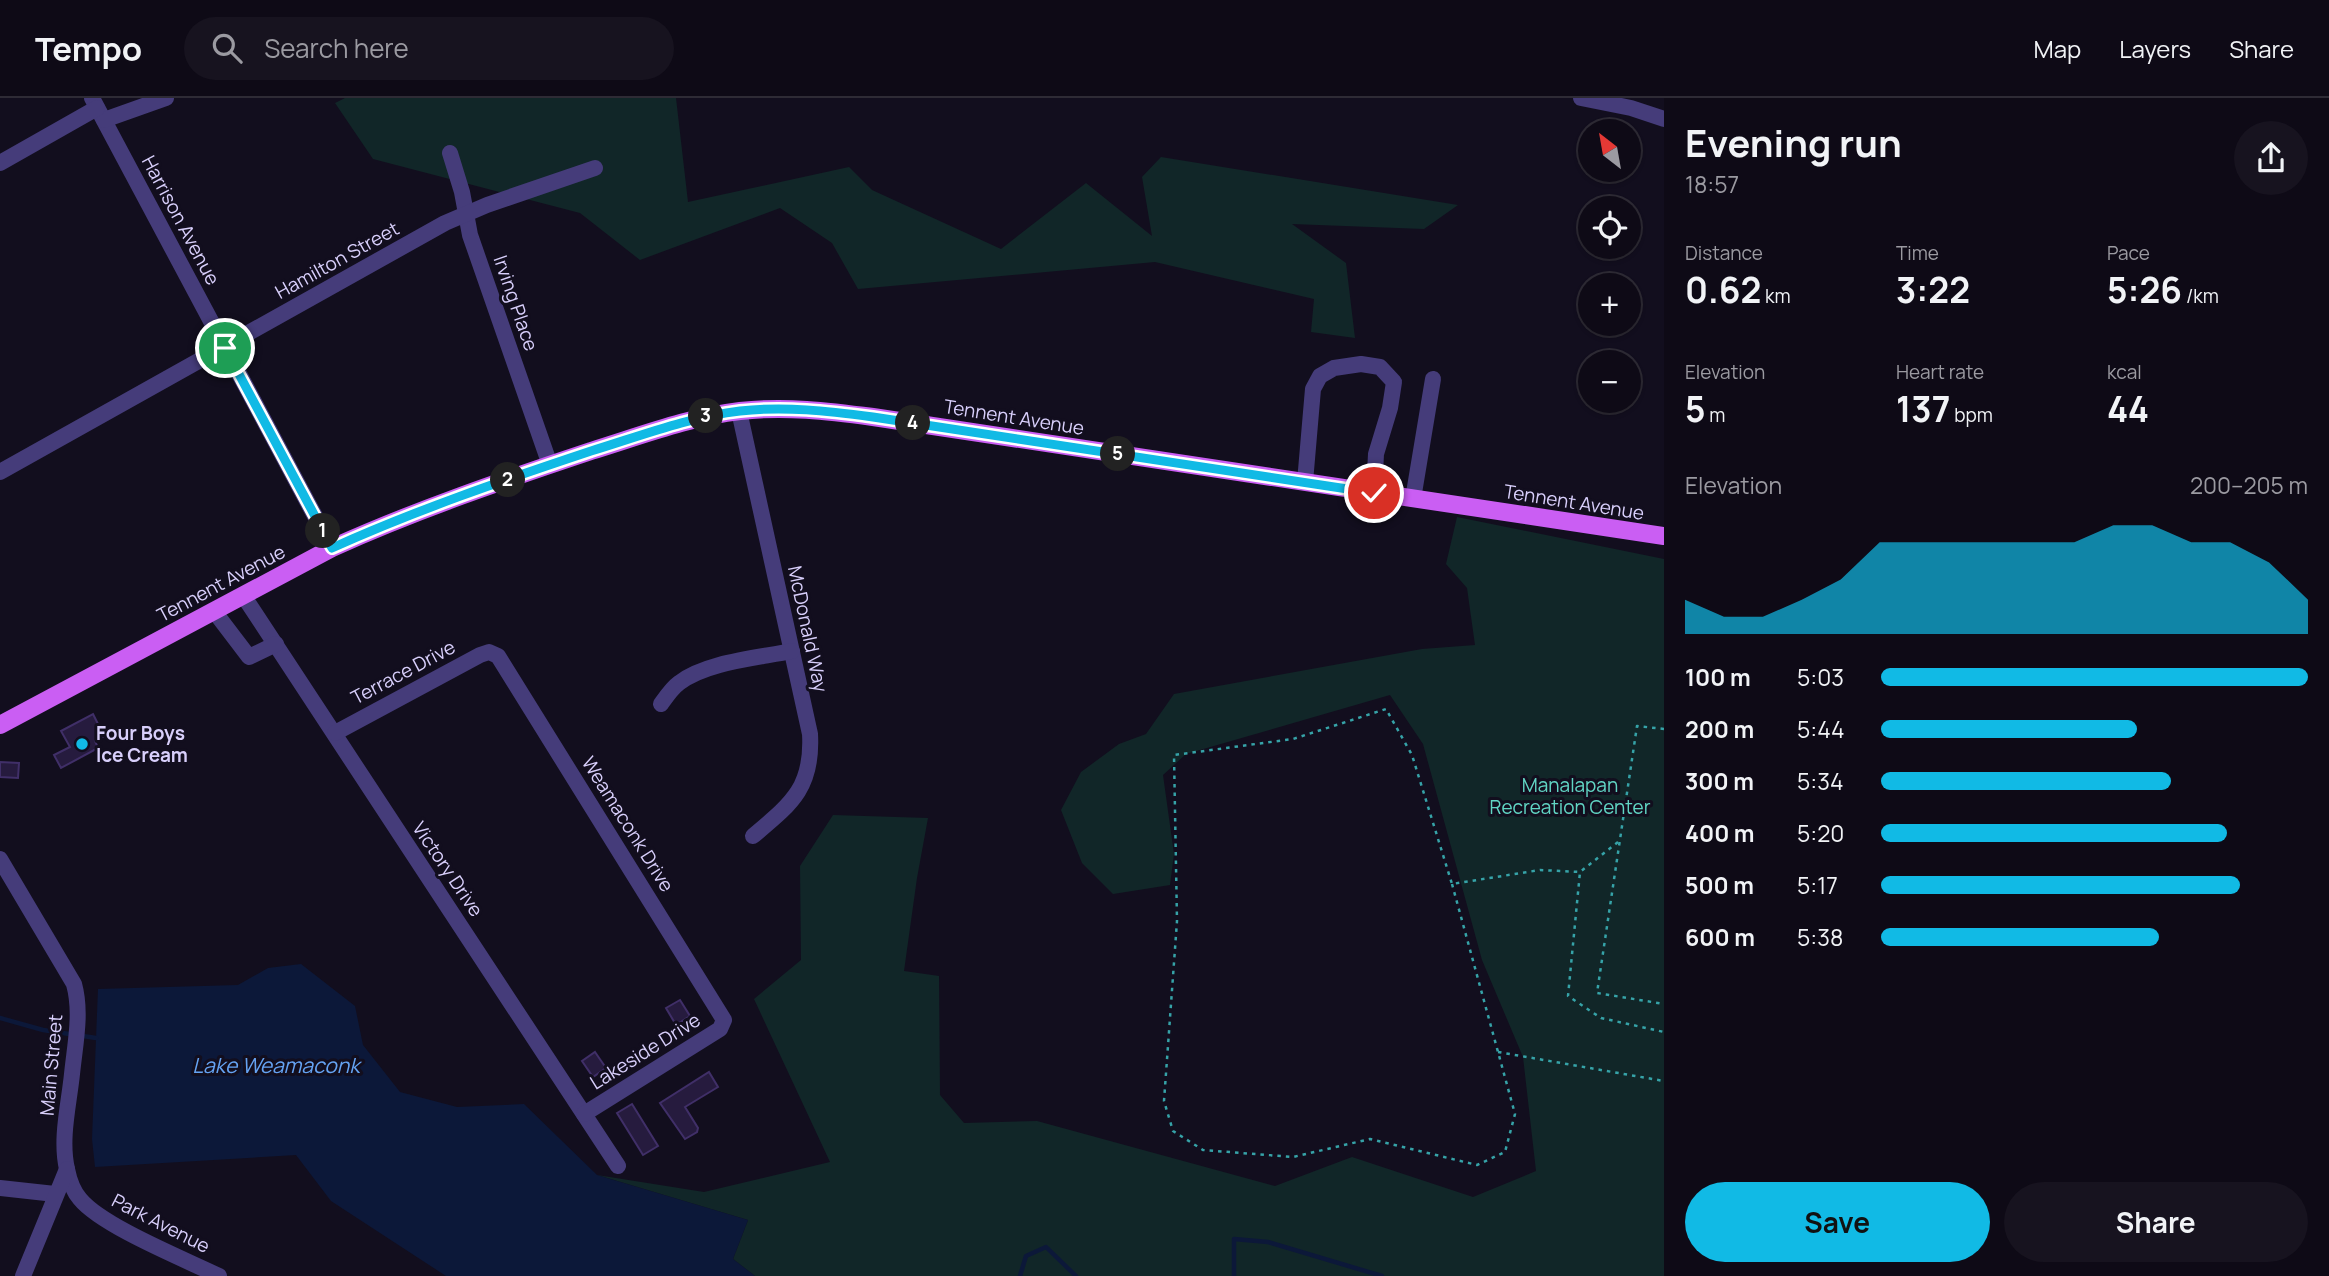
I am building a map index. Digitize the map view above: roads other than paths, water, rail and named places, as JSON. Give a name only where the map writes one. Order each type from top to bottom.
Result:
[{"type":"main road","name":"Tennent Avenue","points":[[0,725],[332,548],[410,515],[550,465],[668,426],[705,416],[739,411],[778,408],[816,410],[1664,536]]},
{"type":"street","points":[[0,163],[98,109],[166,98]]},
{"type":"street","points":[[1581,98],[1633,103],[1664,119]]},
{"type":"street","name":"Harrison Avenue","points":[[98,109],[332,548]]},
{"type":"street","name":"Irving Place","points":[[450,153],[470,235],[550,465]]},
{"type":"street","name":"Hamilton Street","points":[[0,472],[445,223],[595,168]]},
{"type":"street","points":[[1306,482],[1313,389],[1320,376],[1334,368],[1361,364],[1380,367],[1394,382],[1390,408],[1376,454],[1374,493]]},
{"type":"street","points":[[1413,499],[1433,379]]},
{"type":"street","name":"McDonald Way","points":[[739,411],[810,734],[809,766],[803,785],[795,799],[753,836]]},
{"type":"street","name":"Victory Drive","points":[[243,595],[618,1166]]},
{"type":"street","points":[[214,611],[249,657],[276,644]]},
{"type":"street","points":[[661,704],[676,684],[691,674],[792,651]]},
{"type":"street","name":"Terrace Drive","points":[[334,733],[480,655],[494,653]]},
{"type":"street","name":"Weamaconk Drive","points":[[494,653],[724,1020]]},
{"type":"street","name":"Main Street","points":[[0,859],[74,984],[78,1002],[66,1135],[67,1169]]},
{"type":"street","name":"Lakeside Drive","points":[[584,1114],[720,1029],[724,1020]]},
{"type":"street","points":[[23,1276],[67,1169]]},
{"type":"street","name":"Park Avenue","points":[[67,1169],[78,1197],[89,1208],[108,1221],[219,1276]]},
{"type":"street","points":[[0,1188],[55,1194]]},
{"type":"water","name":"Lake Weamaconk","points":[[301,964],[355,1006],[363,1045],[400,1092],[457,1107],[524,1104],[597,1175],[748,1220],[733,1259],[755,1276],[446,1276],[331,1201],[296,1155],[95,1167],[92,1139],[98,989],[238,985],[268,968]]},
{"type":"waterway","points":[[0,1018],[43,1030],[96,1038]]},
{"type":"waterway","points":[[1234,1276],[1234,1239],[1268,1242],[1382,1276]]},
{"type":"waterway","points":[[1020,1276],[1026,1256],[1046,1247],[1076,1276]]},
{"type":"place","name":"Four Boys Ice Cream","points":[[82,744]]},
{"type":"park label","name":"Manalapan Recreation Center","points":[[1570,796]]}]
